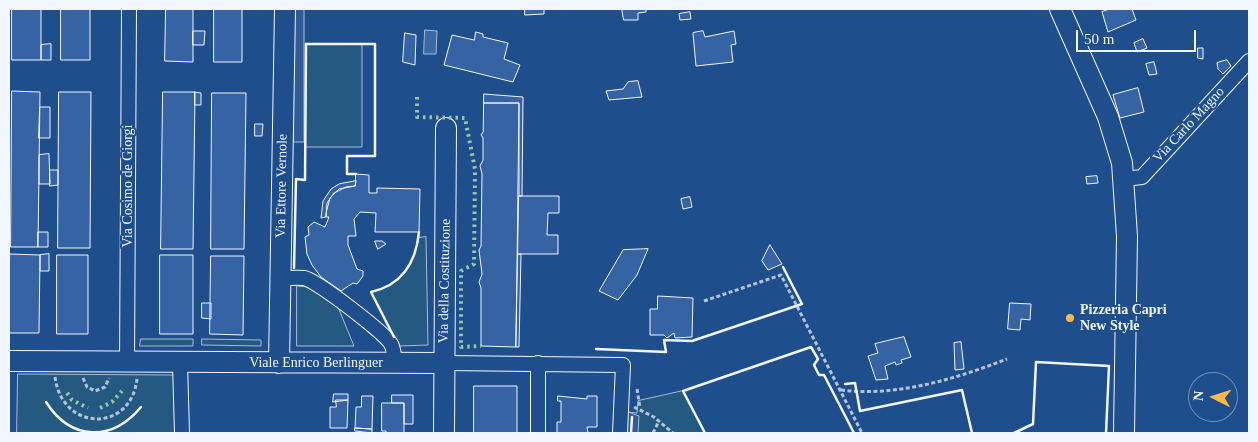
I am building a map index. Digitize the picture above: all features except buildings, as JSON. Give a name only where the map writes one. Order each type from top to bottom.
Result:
[{"type":"street","name":"Via Cosimo de Giorgi","points":[[129,9],[132,370]]},
{"type":"street","name":"Via Ettore Vernole","points":[[279,363],[286,9]]},
{"type":"street","points":[[1060,9],[1108,117],[1117,142],[1124,180],[1127,236],[1124,433]]},
{"type":"street","name":"Via Carlo Magno","points":[[1124,180],[1142,177],[1249,61]]},
{"type":"street","name":"Via della Costituzione","points":[[444,433],[446,128]]},
{"type":"street","points":[[280,278],[304,278],[312,281],[355,312],[387,338],[392,346],[395,363]]},
{"type":"street","name":"Viale Enrico Berlinguer","points":[[9,361],[132,370],[180,363],[538,363],[623,365],[621,404]]},
{"type":"street","points":[[180,363],[182,433]]},
{"type":"street","points":[[538,363],[538,433]]},
{"type":"street","points":[[620,433],[621,404]]},
{"type":"path","points":[[704,301],[781,275],[862,433]]},
{"type":"path","points":[[840,390],[877,393],[902,389],[981,369],[1006,359]]},
{"type":"path","points":[[55,377],[58,394],[69,409],[77,414],[94,419],[112,416],[127,405],[136,389],[132,370]]},
{"type":"path","points":[[83,378],[86,386],[96,391],[105,387],[109,378]]},
{"type":"path","points":[[621,404],[640,408],[673,433]]},
{"type":"path","points":[[653,433],[659,421]]},
{"type":"shaded area","points":[[294,9],[304,9],[304,142],[294,142]]},
{"type":"shaded area","points":[[425,30],[437,31],[436,54],[424,54]]},
{"type":"shaded area","points":[[306,44],[362,44],[362,147],[306,147]]},
{"type":"shaded area","points":[[426,237],[428,345],[399,346],[371,292],[390,285],[404,273],[413,257],[418,238]]},
{"type":"shaded area","points":[[297,286],[309,287],[338,307],[354,346],[297,346]]},
{"type":"shaded area","points":[[141,339],[193,339],[193,346],[140,346]]},
{"type":"shaded area","points":[[202,339],[261,340],[261,346],[202,345]]},
{"type":"shaded area","points":[[18,374],[174,375],[176,433],[17,433]]},
{"type":"shaded area","points":[[683,391],[705,433],[626,433],[628,412],[637,413],[638,401]]},
{"type":"shaded area","points":[[628,412],[639,416],[638,433],[626,433]]},
{"type":"hedge","points":[[417,97],[417,117],[465,118],[475,169],[474,264],[461,271],[461,347],[481,346]]},
{"type":"hedge","points":[[100,408],[112,402],[122,391]]},
{"type":"hedge","points":[[67,393],[72,400],[88,408]]},
{"type":"wall","points":[[294,268],[296,179],[305,180],[306,44],[375,44],[375,156],[347,156],[347,174],[356,174]]},
{"type":"wall","points":[[394,337],[371,292],[391,284],[406,271],[415,253],[419,232]]},
{"type":"wall","points":[[596,349],[666,352],[664,340],[692,341],[802,304],[783,267]]},
{"type":"wall","points":[[705,433],[683,391],[811,347],[818,359],[814,365],[819,375],[824,375],[854,433]]},
{"type":"wall","points":[[1014,433],[1033,424],[1036,362],[1109,366],[1106,433]]},
{"type":"wall","points":[[845,384],[855,383],[860,411],[962,390],[972,433]]},
{"type":"wall","points":[[46,402],[56,415],[67,424],[79,430],[92,432],[105,431],[117,426],[130,418],[141,407]]},
{"type":"wall","points":[[631,433],[632,417]]},
{"type":"place","name":"Pizzeria Capri New Style","points":[[1070,318]]}]
